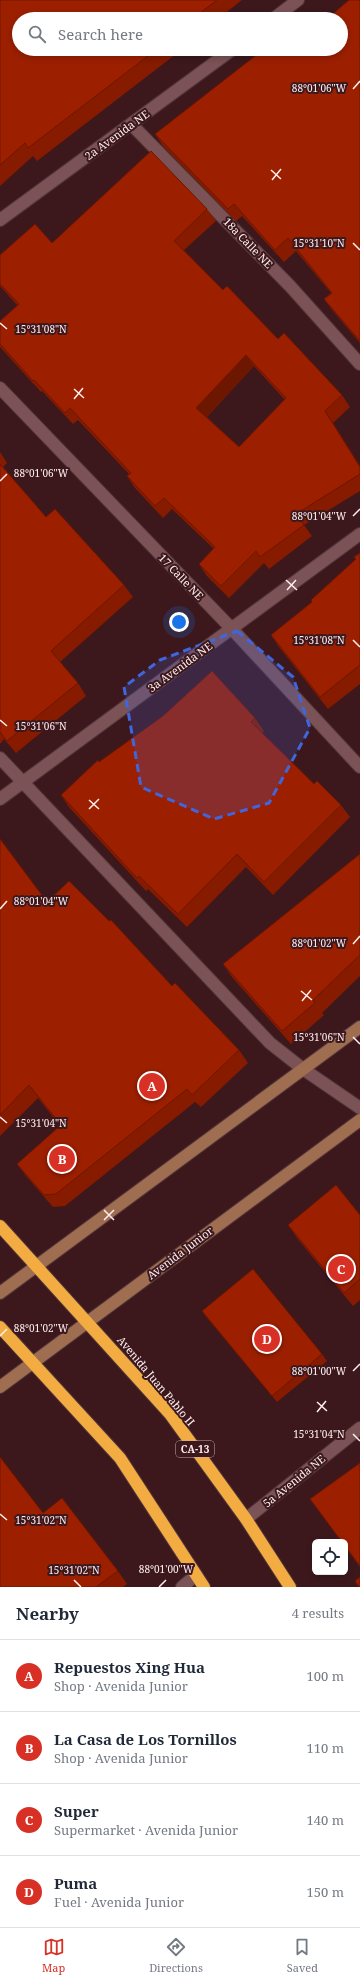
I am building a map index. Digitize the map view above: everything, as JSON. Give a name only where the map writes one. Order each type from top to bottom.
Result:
[{"type":"highway","name":"Avenida Juan Pablo II","points":[[0,1226],[170,1414],[246,1519],[290,1587]]},
{"type":"highway","points":[[0,1327],[120,1458],[204,1587]]},
{"type":"main road","points":[[0,1293],[360,1027]]},
{"type":"main road","name":"Avenida Junior","points":[[0,1387],[360,1120]]},
{"type":"street","points":[[282,12],[298,0]]},
{"type":"street","name":"2a Avenida NE","points":[[0,220],[132,125],[224,56]]},
{"type":"street","name":"18a Calle NE","points":[[132,125],[290,286],[360,364]]},
{"type":"street","name":"17 Calle NE","points":[[0,388],[232,629],[360,767]]},
{"type":"street","name":"3a Avenida NE","points":[[0,799],[360,534]]},
{"type":"street","points":[[0,758],[22,783],[270,1043],[303,1069],[360,1108]]},
{"type":"street","name":"5a Avenida NE","points":[[246,1519],[360,1428]]},
{"type":"street","points":[[182,1587],[196,1576]]},
{"type":"highlighted area","points":[[237,631],[293,677],[310,728],[269,803],[214,819],[141,787],[124,687],[160,660]]},
{"type":"building","points":[[0,0],[217,0],[201,12],[12,12],[12,56],[148,56],[28,148],[25,143],[0,165]]},
{"type":"building","points":[[349,0],[360,0],[360,341],[324,299],[332,293],[288,238],[275,250],[234,204],[228,209],[155,134],[255,56],[348,56],[348,12],[335,12]]},
{"type":"building","points":[[151,151],[207,209],[174,241],[223,290],[227,286],[278,339],[284,333],[342,395],[325,411],[360,467],[360,474],[296,514],[304,525],[260,557],[256,551],[221,586],[199,564],[215,547],[164,498],[155,506],[127,476],[131,473],[70,408],[65,413],[34,380],[33,381],[0,344],[0,321],[19,304],[0,284],[0,255],[35,224],[52,243]],"holes":[[[246,355],[286,398],[239,447],[196,408]]]},
{"type":"building","points":[[0,464],[46,517],[55,509],[124,585],[51,651],[78,683],[7,741],[0,732]]},
{"type":"building","points":[[360,553],[360,665],[320,697],[271,635],[312,602],[311,600],[356,559],[354,557]]},
{"type":"building","points":[[212,671],[255,718],[251,722],[314,784],[317,781],[341,805],[264,882],[237,854],[178,914],[139,876],[137,878],[61,795],[98,760],[99,762],[163,716]]},
{"type":"building","points":[[0,839],[47,902],[69,881],[109,921],[111,920],[172,986],[175,983],[239,1050],[192,1095],[187,1089],[56,1194],[44,1195],[17,1164],[61,1125],[29,1085],[0,1115]]},
{"type":"building","points":[[360,854],[360,955],[313,1000],[315,1003],[282,1031],[223,964]]},
{"type":"building","points":[[336,1185],[360,1215],[360,1279],[344,1293],[288,1225]]},
{"type":"building","points":[[253,1269],[322,1354],[272,1396],[202,1311]]},
{"type":"building","points":[[0,1457],[43,1513],[62,1498],[118,1571],[96,1587],[0,1587]]},
{"type":"building","points":[[360,1463],[360,1566],[348,1550],[348,1539],[340,1539],[310,1499]]},
{"type":"building","points":[[360,1577],[360,1587],[359,1587],[355,1581]]},
{"type":"place","name":"Repuestos Xing Hua","points":[[152,1086]]},
{"type":"place","name":"La Casa de Los Tornillos","points":[[62,1159]]},
{"type":"place","name":"Super","points":[[341,1269]]},
{"type":"place","name":"Puma","points":[[267,1339]]}]
